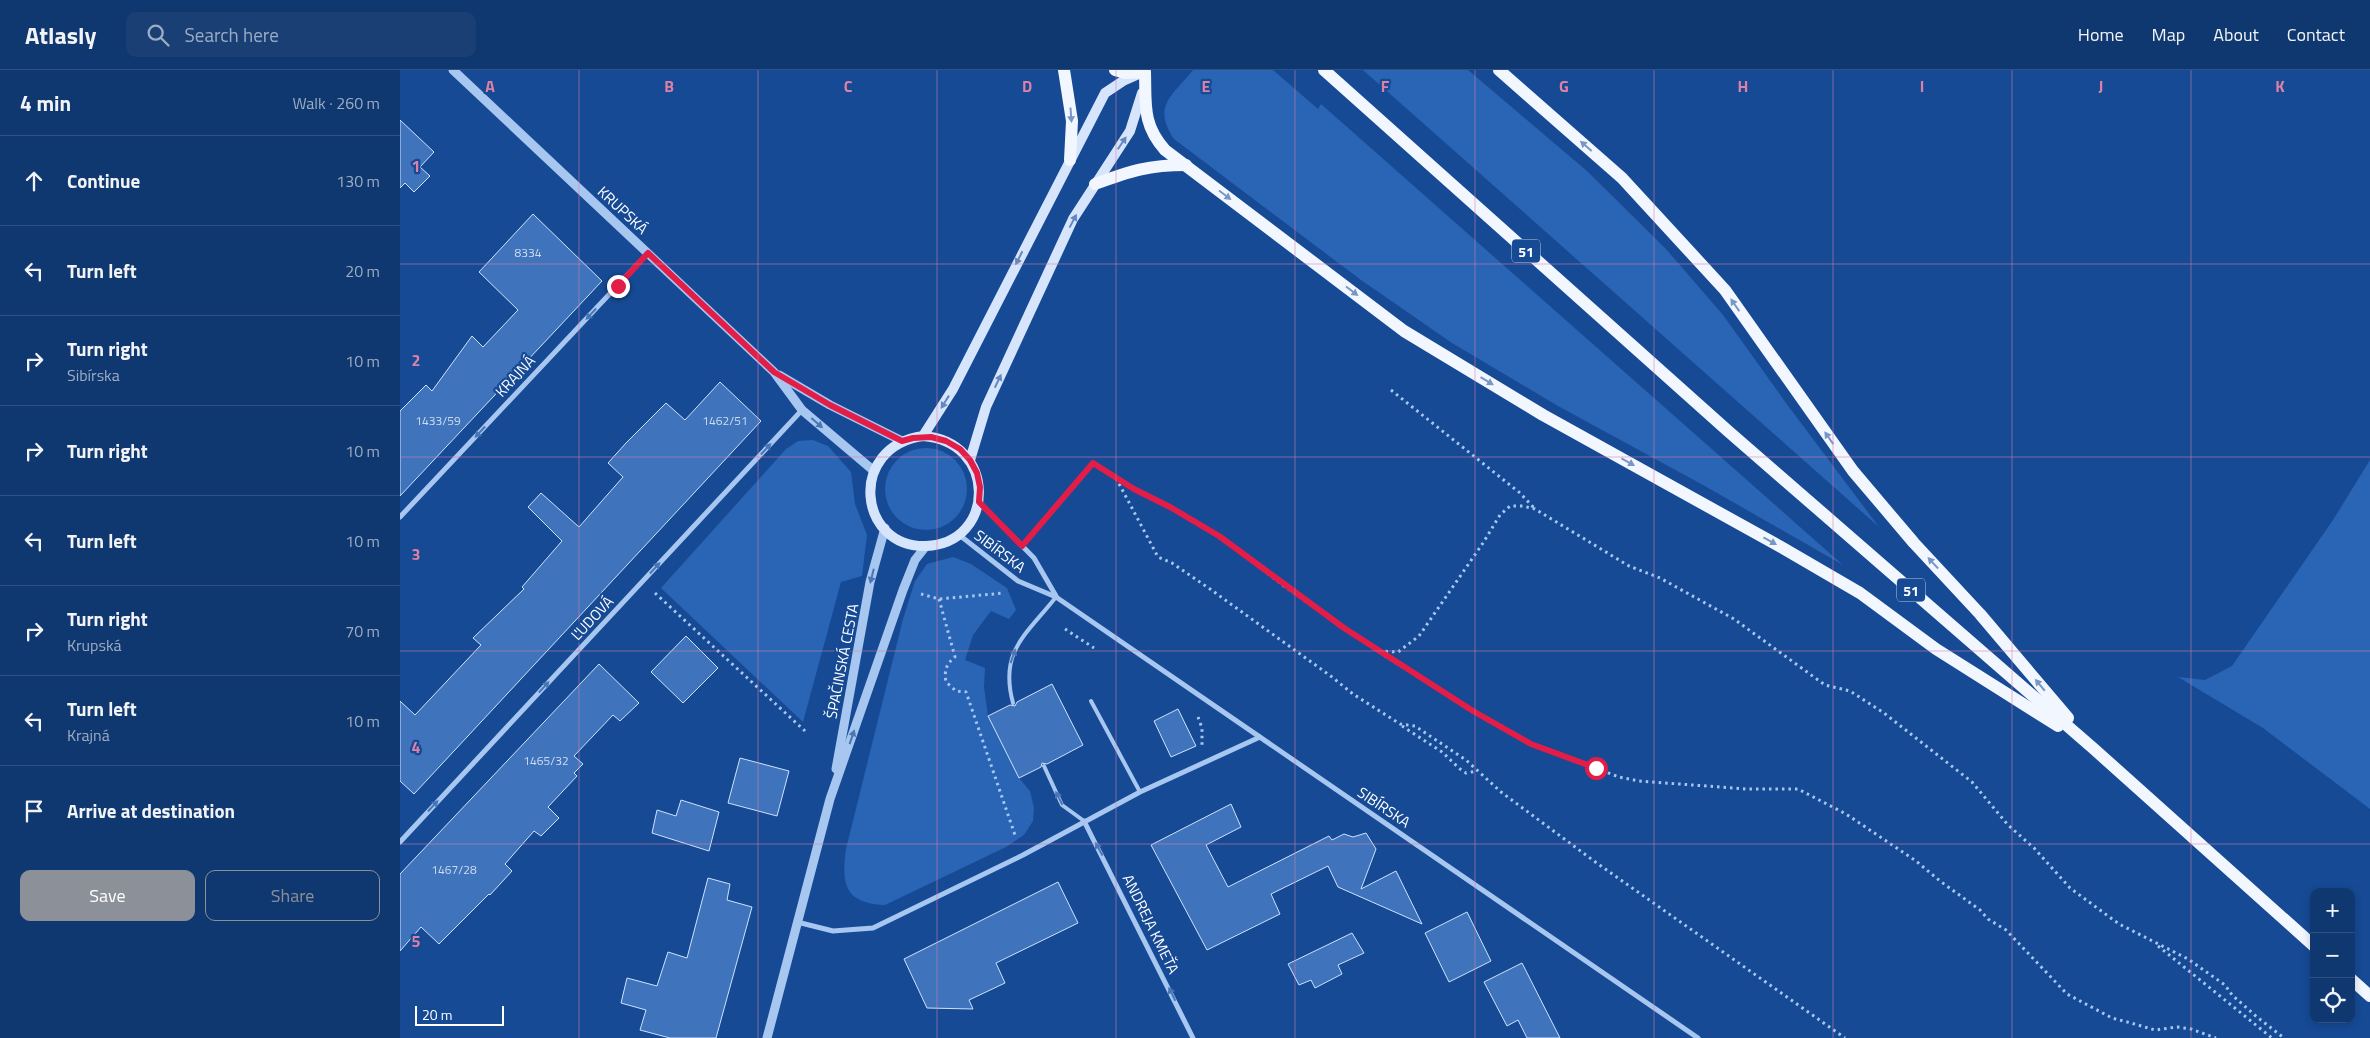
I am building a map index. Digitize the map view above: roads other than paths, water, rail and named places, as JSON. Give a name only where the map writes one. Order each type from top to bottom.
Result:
[{"type":"main road","points":[[1064,70],[1072,121],[1070,160]]},
{"type":"main road","points":[[1115,70],[1125,73],[1146,71]]},
{"type":"main road","name":"51","points":[[1324,70],[1721,425],[2094,749],[2310,942]]},
{"type":"main road","points":[[1499,70],[1622,178],[1725,290],[1853,471],[1914,543],[1980,614],[2094,749]]},
{"type":"main road","points":[[923,436],[953,388],[1106,94],[1123,81],[1146,71]]},
{"type":"main road","points":[[1146,71],[1147,116],[1153,136],[1165,150],[1404,330],[1543,415],[1860,593],[1936,649],[2094,749]]},
{"type":"main road","points":[[970,460],[986,407],[1073,219],[1130,131],[1139,107],[1146,71]]},
{"type":"main road","points":[[1095,184],[1125,172],[1155,165],[1186,165]]},
{"type":"main road","points":[[923,436],[939,438],[953,444],[970,460],[979,480],[979,502],[971,520],[958,534],[940,544],[926,546],[904,541],[884,528],[877,518],[871,502],[870,483],[874,471],[885,454],[902,441],[923,436]]},
{"type":"main road","points":[[2355,983],[2370,996]]},
{"type":"street","name":"KRUPSKÁ","points":[[453,70],[774,372],[802,410],[874,471]]},
{"type":"street","name":"KRAJNÁ","points":[[400,517],[648,253]]},
{"type":"street","name":"KRUPSKÁ","points":[[774,372],[830,405],[902,441]]},
{"type":"street","name":"ĽUDOVÁ","points":[[400,842],[802,410]]},
{"type":"street","name":"SIBÍRSKA","points":[[979,502],[1034,558],[1056,597]]},
{"type":"street","name":"ŠPAČINSKÁ CESTA","points":[[830,799],[870,582],[884,528]]},
{"type":"street","name":"SIBÍRSKA","points":[[958,534],[1018,581],[1056,597],[1698,1038]]},
{"type":"street","name":"ŠPAČINSKÁ CESTA","points":[[767,1038],[830,799],[903,590],[915,560],[926,546]]},
{"type":"street","points":[[797,922],[833,931],[873,928],[1023,855],[1140,792],[1260,737]]},
{"type":"street","name":"ANDREJA KMEŤA","points":[[1084,822],[1193,1038]]},
{"type":"lane","points":[[1013,704],[1008,686],[1013,651],[1056,597]]},
{"type":"lane","points":[[1091,701],[1140,792]]},
{"type":"lane","points":[[1044,766],[1062,805],[1084,822]]}]
